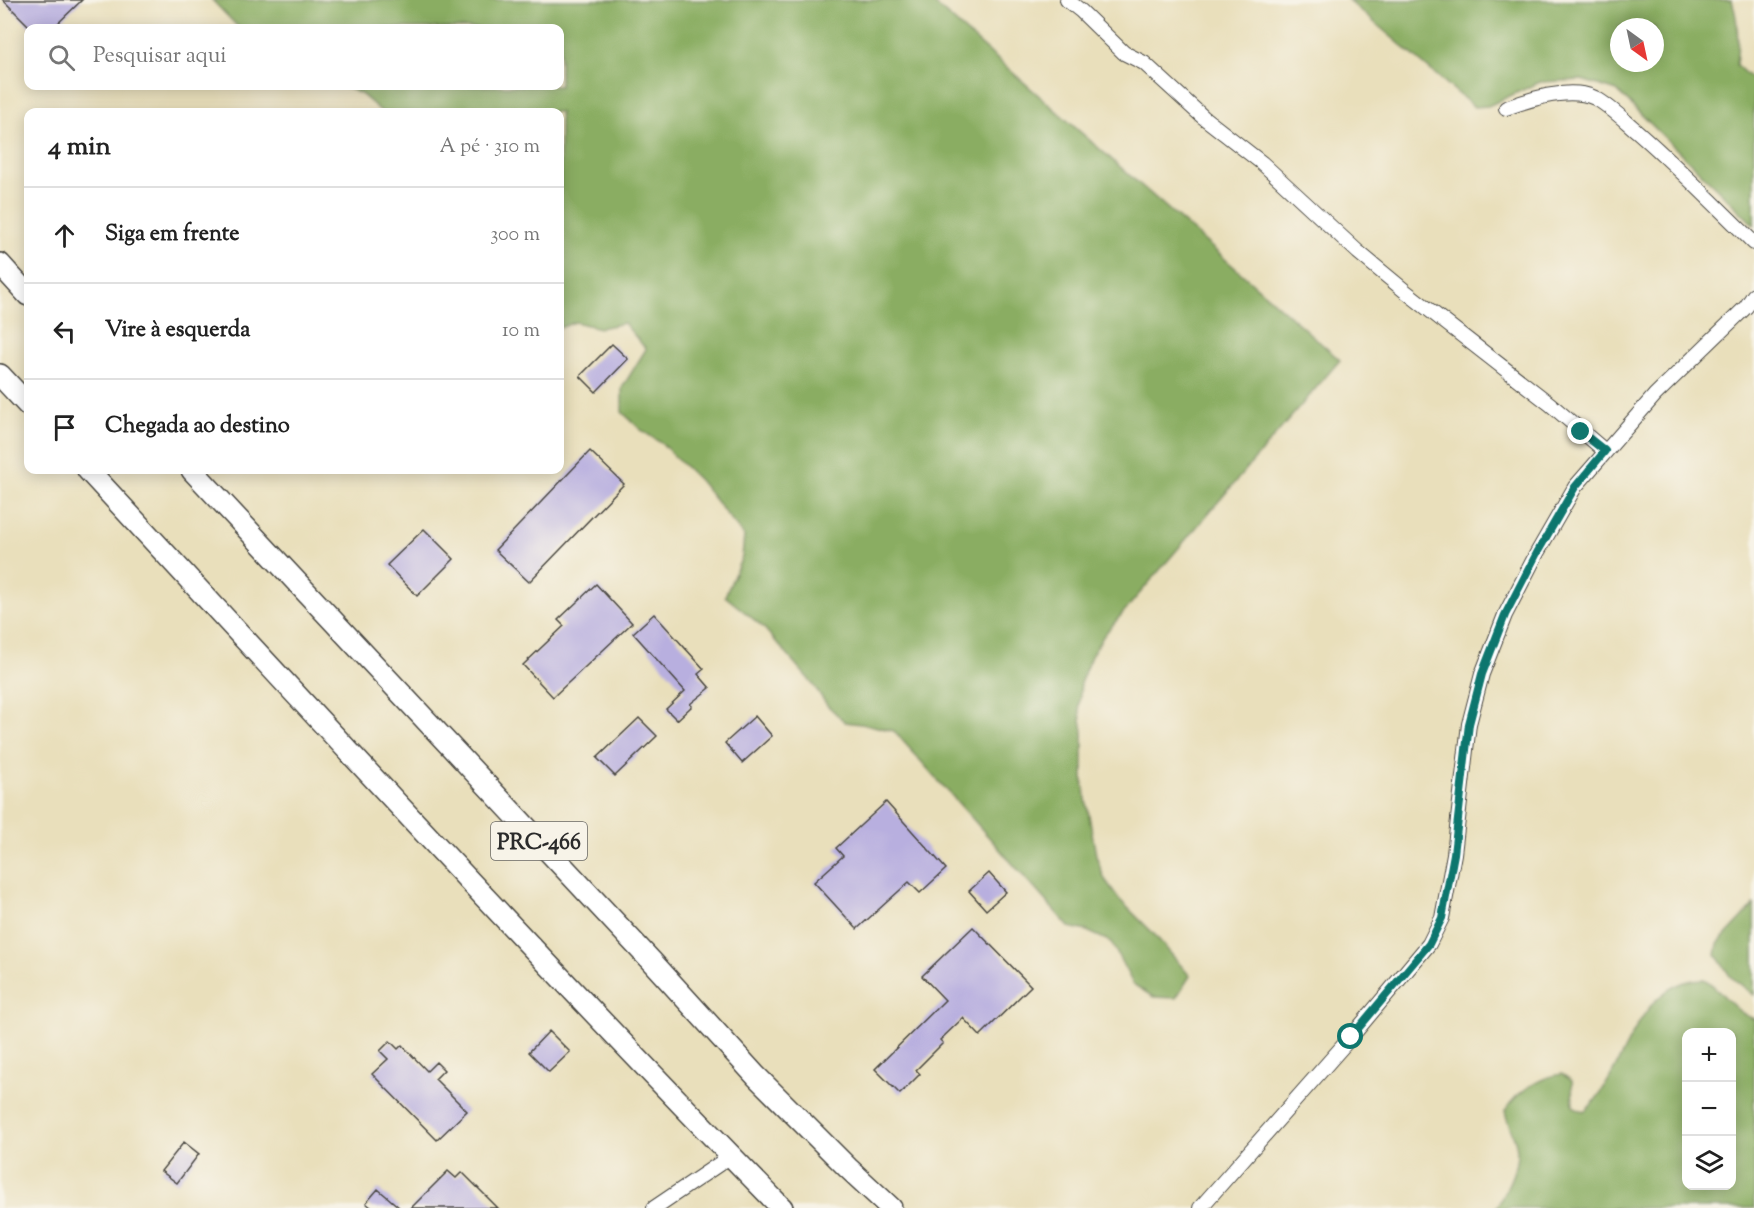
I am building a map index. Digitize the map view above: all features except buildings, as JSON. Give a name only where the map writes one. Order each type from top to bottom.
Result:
[{"type":"highway","points":[[0,264],[24,291]]},
{"type":"highway","points":[[0,375],[24,401]]},
{"type":"highway","name":"PRC-466","points":[[92,474],[337,738],[782,1208]]},
{"type":"highway","name":"PRC-466","points":[[196,474],[756,1076],[891,1208]]},
{"type":"street","points":[[1067,0],[1082,11],[1124,52],[1144,63],[1203,117],[1262,163],[1358,252],[1514,375],[1605,451]]},
{"type":"street","points":[[1506,108],[1548,95],[1573,94],[1594,98],[1670,160],[1754,243]]},
{"type":"street","points":[[1200,1208],[1351,1037],[1429,944],[1442,918],[1454,854],[1469,724],[1482,674],[1505,615],[1575,487],[1669,380],[1750,307],[1754,295]]},
{"type":"street","points":[[654,1208],[731,1156]]},
{"type":"green space","points":[[212,0],[930,0],[1340,360],[1104,635],[1091,656],[1081,681],[1079,707],[1083,731],[1083,782],[1096,855],[1104,878],[1119,899],[1154,934],[1190,976],[1176,998],[1153,997],[1133,984],[1111,942],[1087,931],[1069,927],[894,731],[845,722],[827,705],[812,683],[763,627],[725,596],[742,557],[744,536],[699,480],[661,443],[641,430],[622,412],[622,388],[646,349],[624,323],[600,328],[575,322],[564,326],[564,108],[377,108],[361,94],[352,90],[564,90],[564,24],[235,24]]},
{"type":"green space","points":[[1348,0],[1732,0],[1738,32],[1736,65],[1754,81],[1754,225],[1617,91],[1582,80],[1540,82],[1488,106],[1474,107]]},
{"type":"green space","points":[[1754,905],[1754,995],[1730,976],[1716,955],[1718,943]]},
{"type":"green space","points":[[1704,979],[1740,1011],[1754,1019],[1754,1208],[1496,1208],[1515,1168],[1516,1144],[1505,1111],[1510,1104],[1529,1086],[1545,1078],[1562,1074],[1572,1081],[1573,1106],[1584,1112],[1599,1095],[1646,1012],[1661,995],[1680,984]]},
{"type":"route","points":[[1351,1037],[1429,944],[1442,918],[1454,854],[1469,724],[1482,674],[1505,615],[1537,553],[1575,487],[1605,451],[1581,432]]}]
